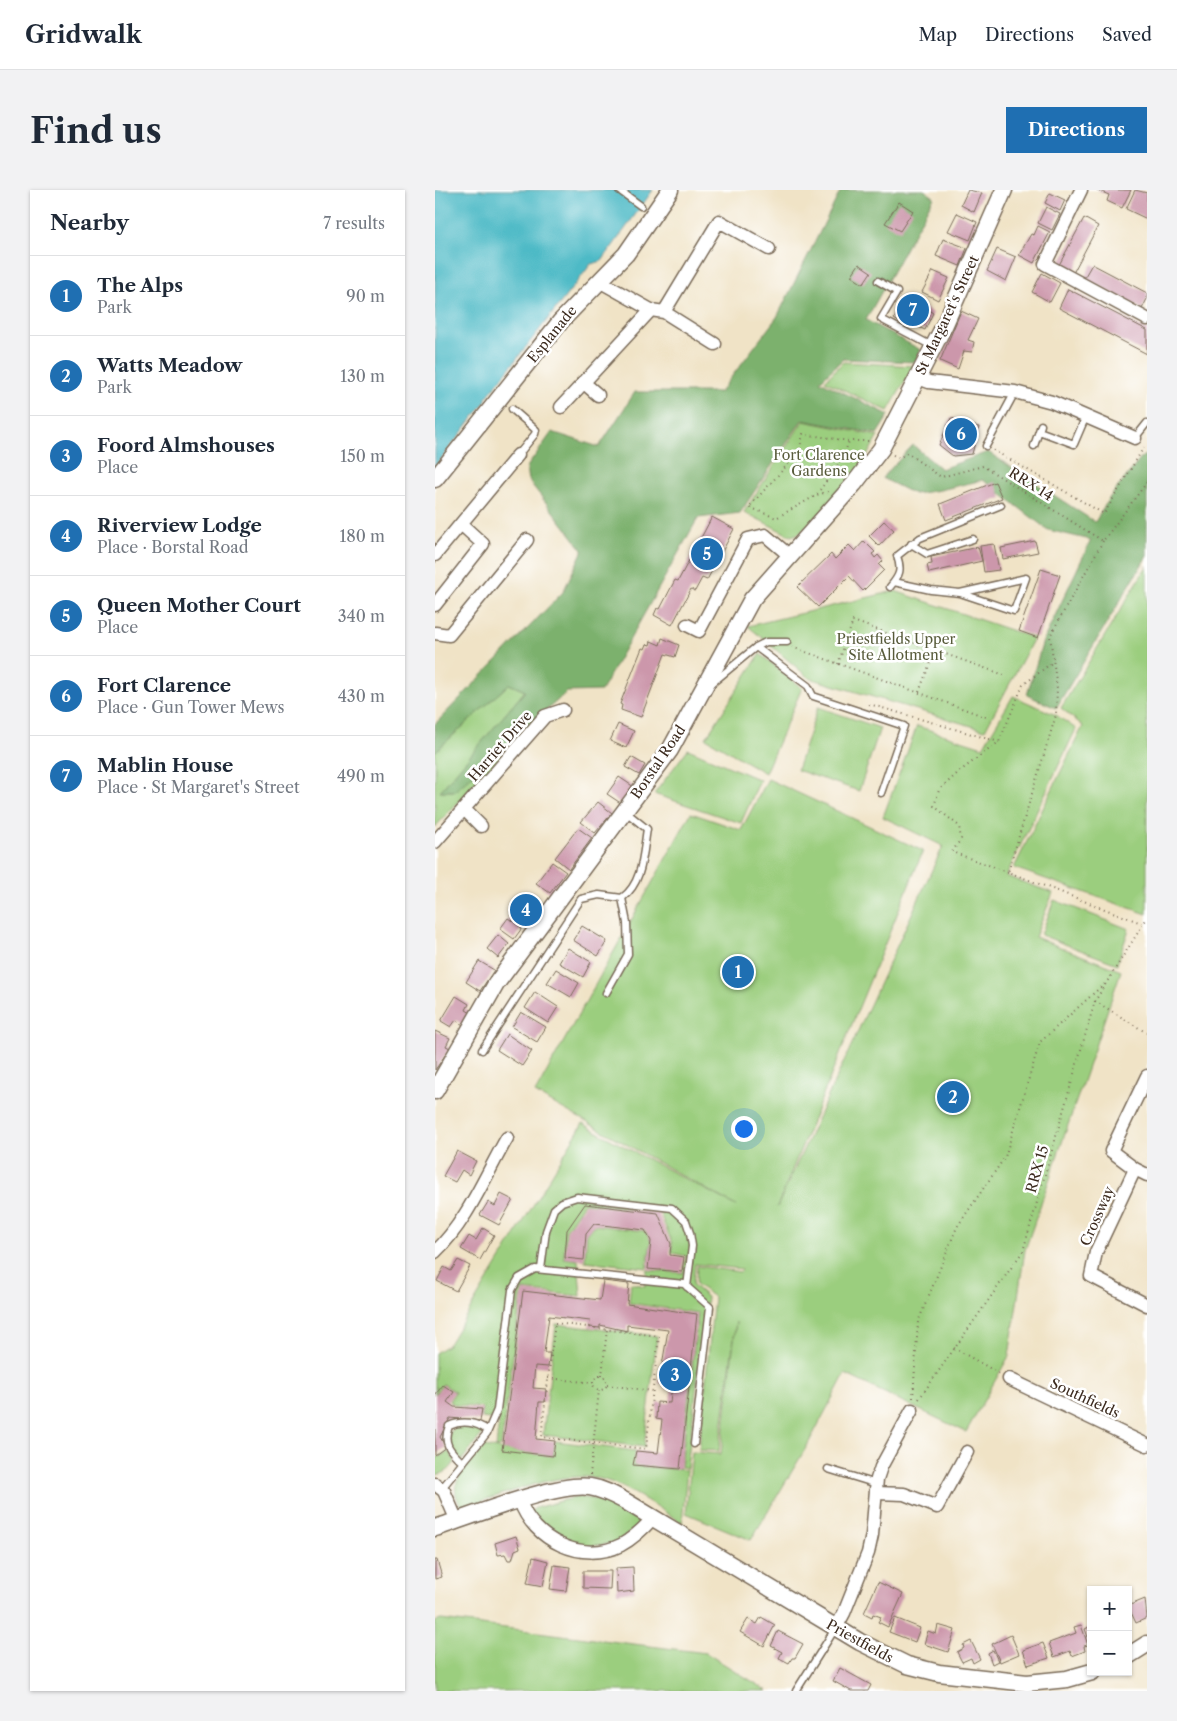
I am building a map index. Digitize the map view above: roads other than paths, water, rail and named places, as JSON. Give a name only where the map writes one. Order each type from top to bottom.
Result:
[{"type":"street","name":"Esplanade","points":[[435,479],[561,321],[626,254],[670,190]]},
{"type":"street","name":"St Margaret's Street","points":[[881,443],[918,378],[1004,190]]},
{"type":"street","points":[[1081,190],[1045,264],[1147,320]]},
{"type":"street","points":[[561,407],[583,382],[658,311],[719,221],[769,249]]},
{"type":"street","points":[[599,281],[658,311],[715,344]]},
{"type":"street","points":[[918,378],[929,382],[1015,392],[1052,402],[1135,438]]},
{"type":"street","points":[[583,382],[598,395]]},
{"type":"street","name":"Borstal Road","points":[[435,1091],[497,984],[670,750],[752,600],[854,484],[881,443]]},
{"type":"street","points":[[435,555],[518,455]]},
{"type":"street","points":[[435,605],[483,544],[461,524]]},
{"type":"street","points":[[687,625],[699,631],[748,539],[765,535],[790,556]]},
{"type":"street","points":[[435,633],[449,635],[527,540]]},
{"type":"street","name":"Harriet Drive","points":[[435,842],[465,810],[545,716],[563,710]]},
{"type":"street","points":[[465,810],[481,826]]},
{"type":"street","points":[[1147,1076],[1111,1151],[1135,1169],[1147,1175]]},
{"type":"street","points":[[435,1252],[450,1235],[472,1201],[507,1138]]},
{"type":"street","name":"Crossway","points":[[1135,1169],[1096,1252],[1091,1276],[1147,1305]]},
{"type":"street","name":"Southfields","points":[[1009,1379],[1147,1445]]},
{"type":"street","points":[[836,1628],[868,1553],[872,1536],[876,1489],[887,1454],[912,1410]]},
{"type":"street","points":[[876,1489],[904,1494],[937,1507],[967,1452]]},
{"type":"street","points":[[438,1486],[457,1521]]},
{"type":"street","name":"Priestfields","points":[[435,1528],[569,1487],[590,1487],[605,1491],[653,1518],[836,1628],[894,1660],[939,1673],[1036,1683],[1067,1679],[1087,1674]]},
{"type":"street","points":[[519,1501],[525,1515],[543,1535],[557,1544],[580,1550],[604,1550],[621,1545],[643,1529],[653,1518]]},
{"type":"street","points":[[1132,1653],[1147,1644]]},
{"type":"lane","points":[[619,190],[641,206]]},
{"type":"lane","points":[[878,281],[897,292],[881,319],[933,347]]},
{"type":"lane","points":[[986,446],[1015,392]]},
{"type":"lane","points":[[512,409],[536,430],[535,434],[518,455]]},
{"type":"lane","points":[[1034,446],[1040,428],[1074,444],[1086,416]]},
{"type":"lane","points":[[1135,438],[1147,423]]},
{"type":"lane","points":[[960,593],[1026,578],[1013,611],[960,593],[892,584],[901,574],[901,566],[897,556],[920,538],[1001,505]]},
{"type":"lane","points":[[911,544],[927,554],[973,539]]},
{"type":"lane","points":[[701,693],[756,647],[767,642],[787,642]]},
{"type":"lane","points":[[756,647],[808,686],[813,696],[904,726],[881,793]]},
{"type":"lane","points":[[482,1050],[581,899],[599,895],[622,898],[632,891],[640,869],[647,829],[625,811]]},
{"type":"lane","points":[[606,993],[628,954],[627,923],[622,898]]},
{"type":"lane","points":[[541,1269],[546,1231],[554,1209],[562,1202],[577,1197],[671,1208],[686,1221],[690,1233],[692,1246],[687,1287]]},
{"type":"lane","points":[[438,1486],[463,1463],[487,1434],[487,1430],[497,1410],[513,1286],[528,1272],[541,1269],[684,1284],[710,1307],[694,1444]]},
{"type":"lane","points":[[463,1463],[452,1453],[446,1442],[445,1436],[449,1426],[457,1422],[470,1423],[481,1425],[487,1430]]},
{"type":"lane","points":[[828,1470],[876,1489]]},
{"type":"lane","points":[[796,1691],[836,1628]]},
{"type":"water","points":[[435,190],[653,190],[602,261],[591,264],[486,398],[486,401],[435,467]]},
{"type":"place","name":"Mablin House","points":[[913,310]]},
{"type":"place","name":"Fort Clarence","points":[[961,434]]},
{"type":"place","name":"Queen Mother Court","points":[[707,554]]},
{"type":"place","name":"Riverview Lodge","points":[[526,910]]},
{"type":"place","name":"The Alps","points":[[738,972]]},
{"type":"place","name":"Watts Meadow","points":[[953,1097]]},
{"type":"place","name":"Foord Almshouses","points":[[675,1375]]},
{"type":"park label","name":"Fort Clarence Gardens","points":[[819,464]]},
{"type":"park label","name":"Priestfields Upper Site Allotment","points":[[896,648]]}]
